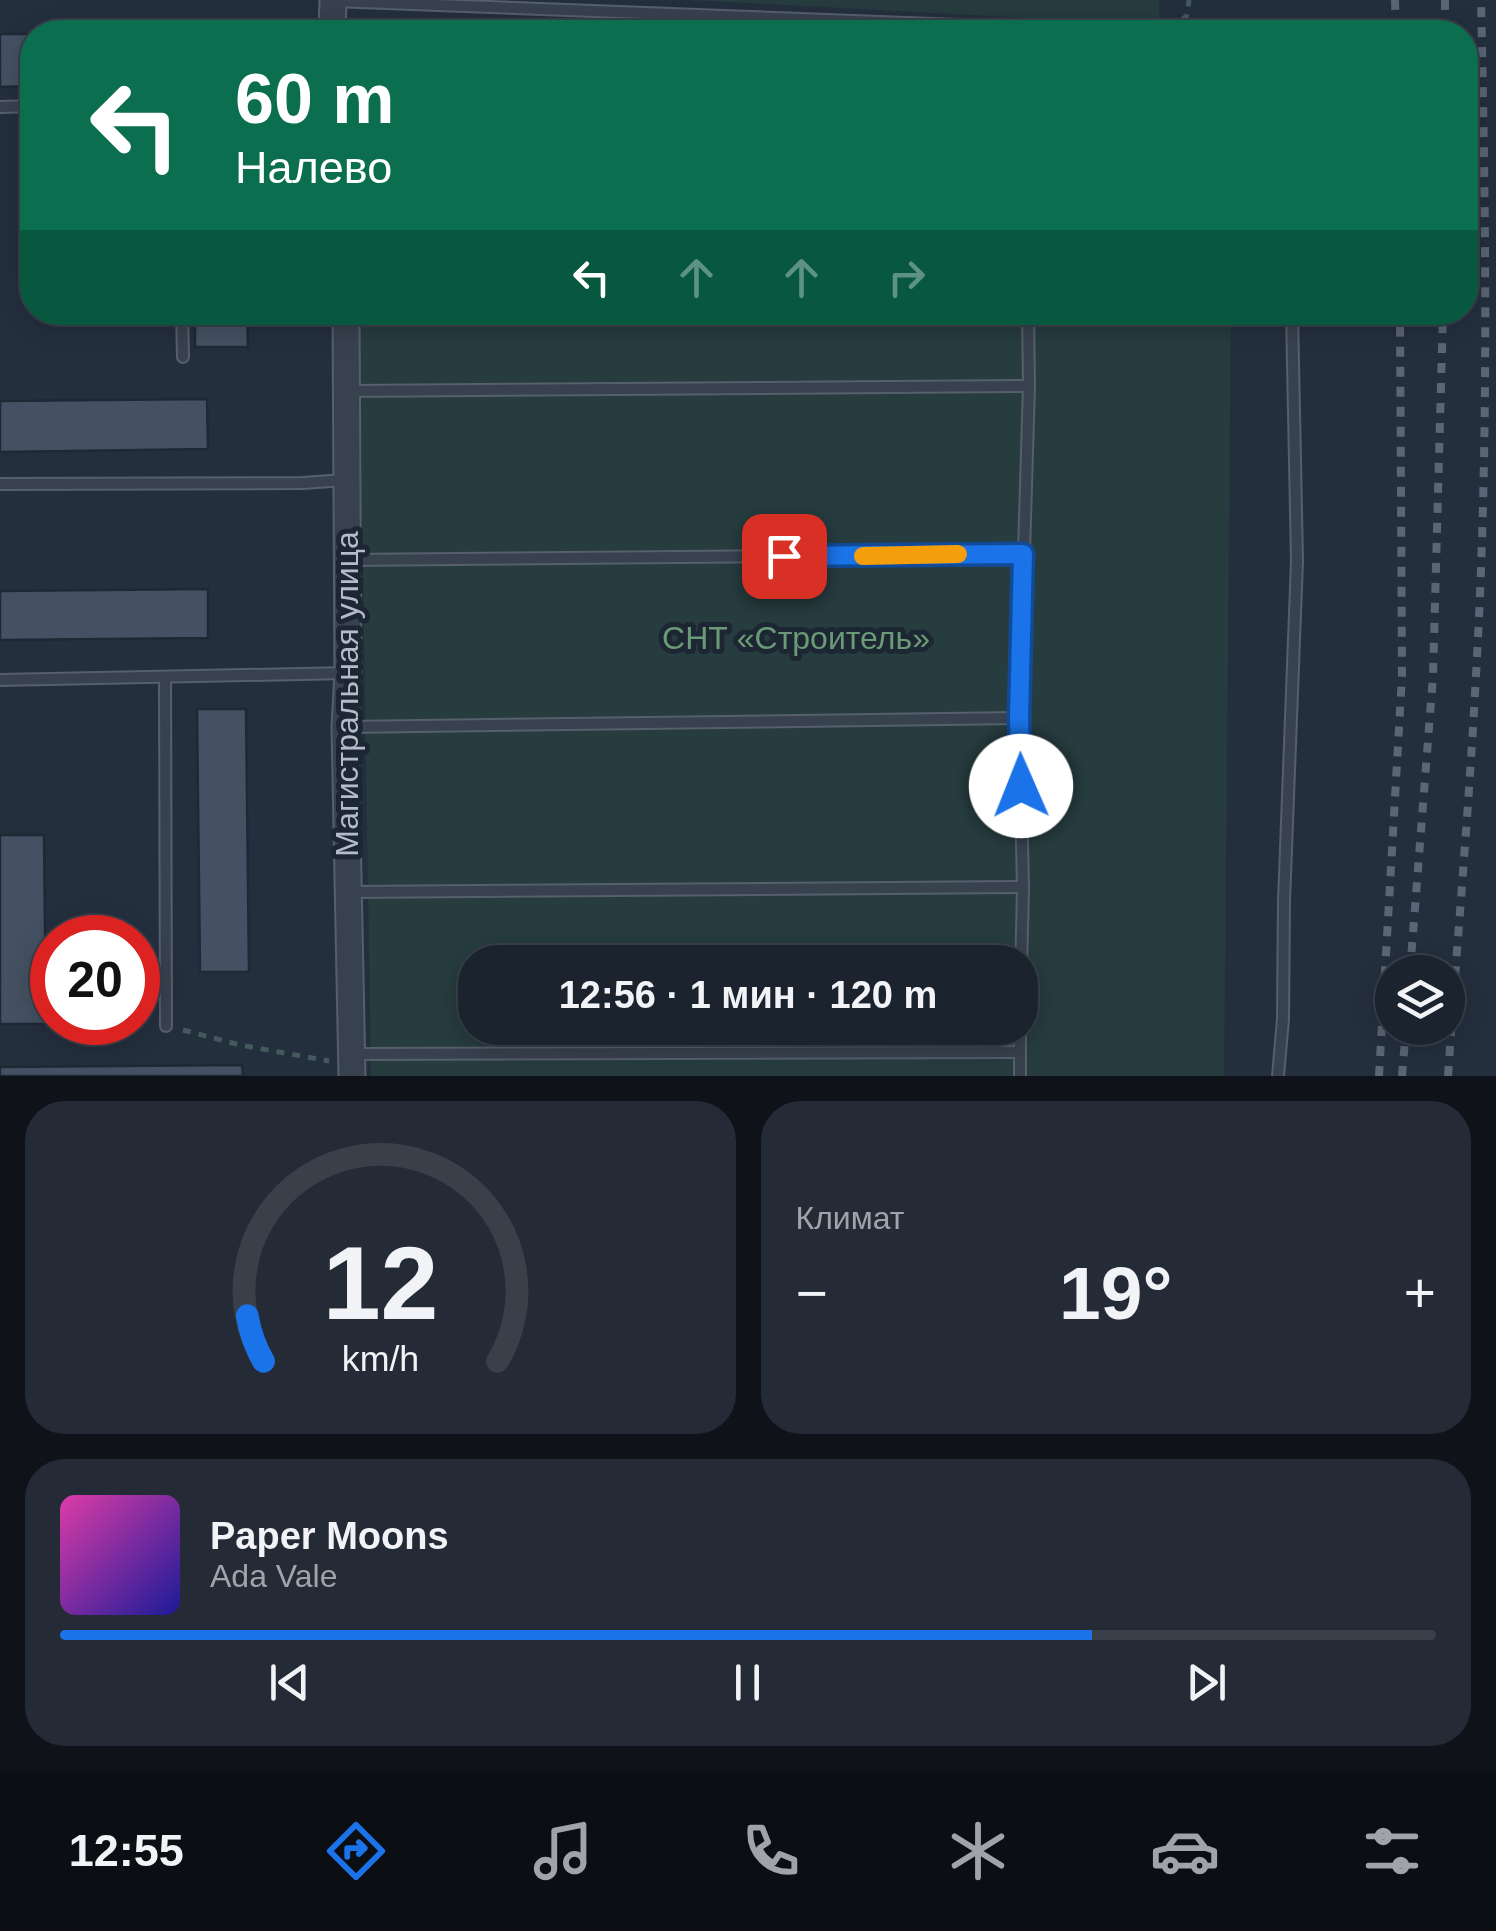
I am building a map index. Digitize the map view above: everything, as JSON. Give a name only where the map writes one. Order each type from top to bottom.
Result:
[{"type":"street","name":"Магистральная улица","points":[[346,325],[346,727],[352,1065]]},
{"type":"lane","points":[[332,0],[836,20]]},
{"type":"lane","points":[[182,325],[183,357]]},
{"type":"lane","points":[[1022,945],[1019,718],[1028,325]]},
{"type":"lane","points":[[1278,1076],[1284,1019],[1296,561],[1292,325]]},
{"type":"lane","points":[[346,390],[1029,386]]},
{"type":"lane","points":[[0,484],[346,480]]},
{"type":"lane","points":[[346,560],[1023,554]]},
{"type":"lane","points":[[0,680],[348,673]]},
{"type":"lane","points":[[165,678],[166,1026]]},
{"type":"lane","points":[[346,727],[1019,718]]},
{"type":"lane","points":[[348,892],[1023,888]]},
{"type":"lane","points":[[1019,1045],[1020,1076]]},
{"type":"lane","points":[[352,1065],[1019,1052]]},
{"type":"path","points":[[166,1026],[240,1046],[352,1065]]},
{"type":"green space","points":[[691,0],[1159,0],[1159,20],[1065,20]]},
{"type":"green space","name":"СНТ «Строитель»","points":[[359,325],[1231,325],[1224,1076],[371,1076]]},
{"type":"building","points":[[0,34],[20,34],[20,86],[0,87]]},
{"type":"building","points":[[195,325],[247,325],[248,347],[195,347]]},
{"type":"building","points":[[207,399],[208,449],[0,452],[0,401]]},
{"type":"building","points":[[208,589],[208,638],[0,640],[0,591]]},
{"type":"building","points":[[197,709],[246,709],[249,972],[200,972]]},
{"type":"building","points":[[0,835],[44,835],[45,915],[30,915],[30,1024],[0,1024]]},
{"type":"building","points":[[242,1065],[243,1076],[0,1076],[0,1067]]},
{"type":"railway","points":[[1395,0],[1396,20]]},
{"type":"railway","points":[[1445,0],[1445,20]]},
{"type":"railway","points":[[1448,1076],[1473,725],[1483,506],[1481,0]]},
{"type":"railway","points":[[1379,1076],[1402,676],[1400,325]]},
{"type":"railway","points":[[1411,955],[1433,676],[1443,325]]},
{"type":"railway","points":[[1402,1076],[1405,1045]]},
{"type":"slow traffic","points":[[863,556],[958,554]]},
{"type":"route","points":[[784,556],[1023,554],[1021,786]]}]
